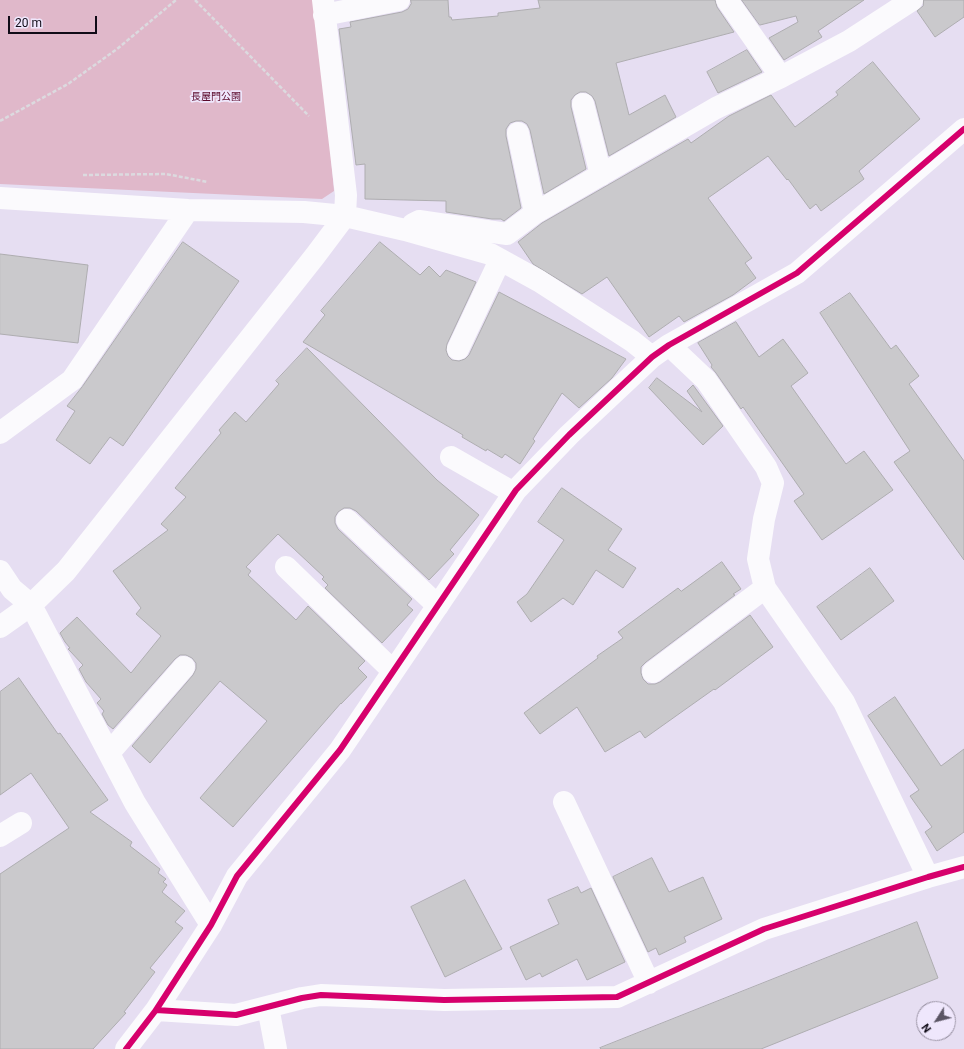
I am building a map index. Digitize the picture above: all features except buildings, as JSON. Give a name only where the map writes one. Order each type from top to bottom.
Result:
[{"type":"street","points":[[0,627],[31,605],[66,571],[345,216],[346,195],[343,166],[323,7],[399,0]]},
{"type":"street","points":[[728,0],[782,77]]},
{"type":"street","points":[[405,230],[419,220],[507,234],[535,213],[716,108],[782,77],[850,40],[912,0]]},
{"type":"street","points":[[583,104],[601,175]]},
{"type":"street","points":[[126,1049],[156,1010],[210,925],[237,876],[340,750],[514,493],[569,435],[652,357],[669,345],[797,273],[964,129]]},
{"type":"street","points":[[518,132],[535,213]]},
{"type":"street","points":[[0,198],[188,210],[304,212],[345,216],[405,230],[490,254],[539,281],[632,341],[652,357]]},
{"type":"street","points":[[0,433],[72,380],[188,210]]},
{"type":"street","points":[[458,349],[500,260]]},
{"type":"street","points":[[669,345],[706,380],[766,467],[773,483],[764,519],[758,559],[765,588],[844,702],[928,877]]},
{"type":"street","points":[[451,457],[514,493]]},
{"type":"street","points":[[347,520],[438,606]]},
{"type":"street","points":[[286,567],[393,671]]},
{"type":"street","points":[[0,571],[12,588],[31,605],[135,803],[210,925]]},
{"type":"street","points":[[653,672],[765,588]]},
{"type":"street","points":[[109,753],[184,667]]},
{"type":"street","points":[[564,802],[649,983]]},
{"type":"street","points":[[0,836],[21,823]]},
{"type":"street","points":[[156,1010],[236,1015],[321,995],[444,1000],[617,997],[764,929],[928,877],[964,868]]},
{"type":"street","points":[[268,1007],[276,1049]]},
{"type":"path","points":[[0,121],[68,84],[117,49],[176,0]]},
{"type":"path","points":[[195,0],[310,117]]},
{"type":"path","points":[[78,174],[166,174],[214,183]]},
{"type":"green space","name":"長屋門公園","points":[[0,0],[317,0],[334,191],[322,199],[0,184]]},
{"type":"cycle path","points":[[126,1049],[156,1010],[211,925],[237,876],[340,750],[516,490],[569,435],[652,357],[669,345],[797,273],[964,129]]},
{"type":"cycle path","points":[[156,1010],[236,1015],[302,998],[321,995],[444,1000],[617,997],[764,929],[964,867]]}]
